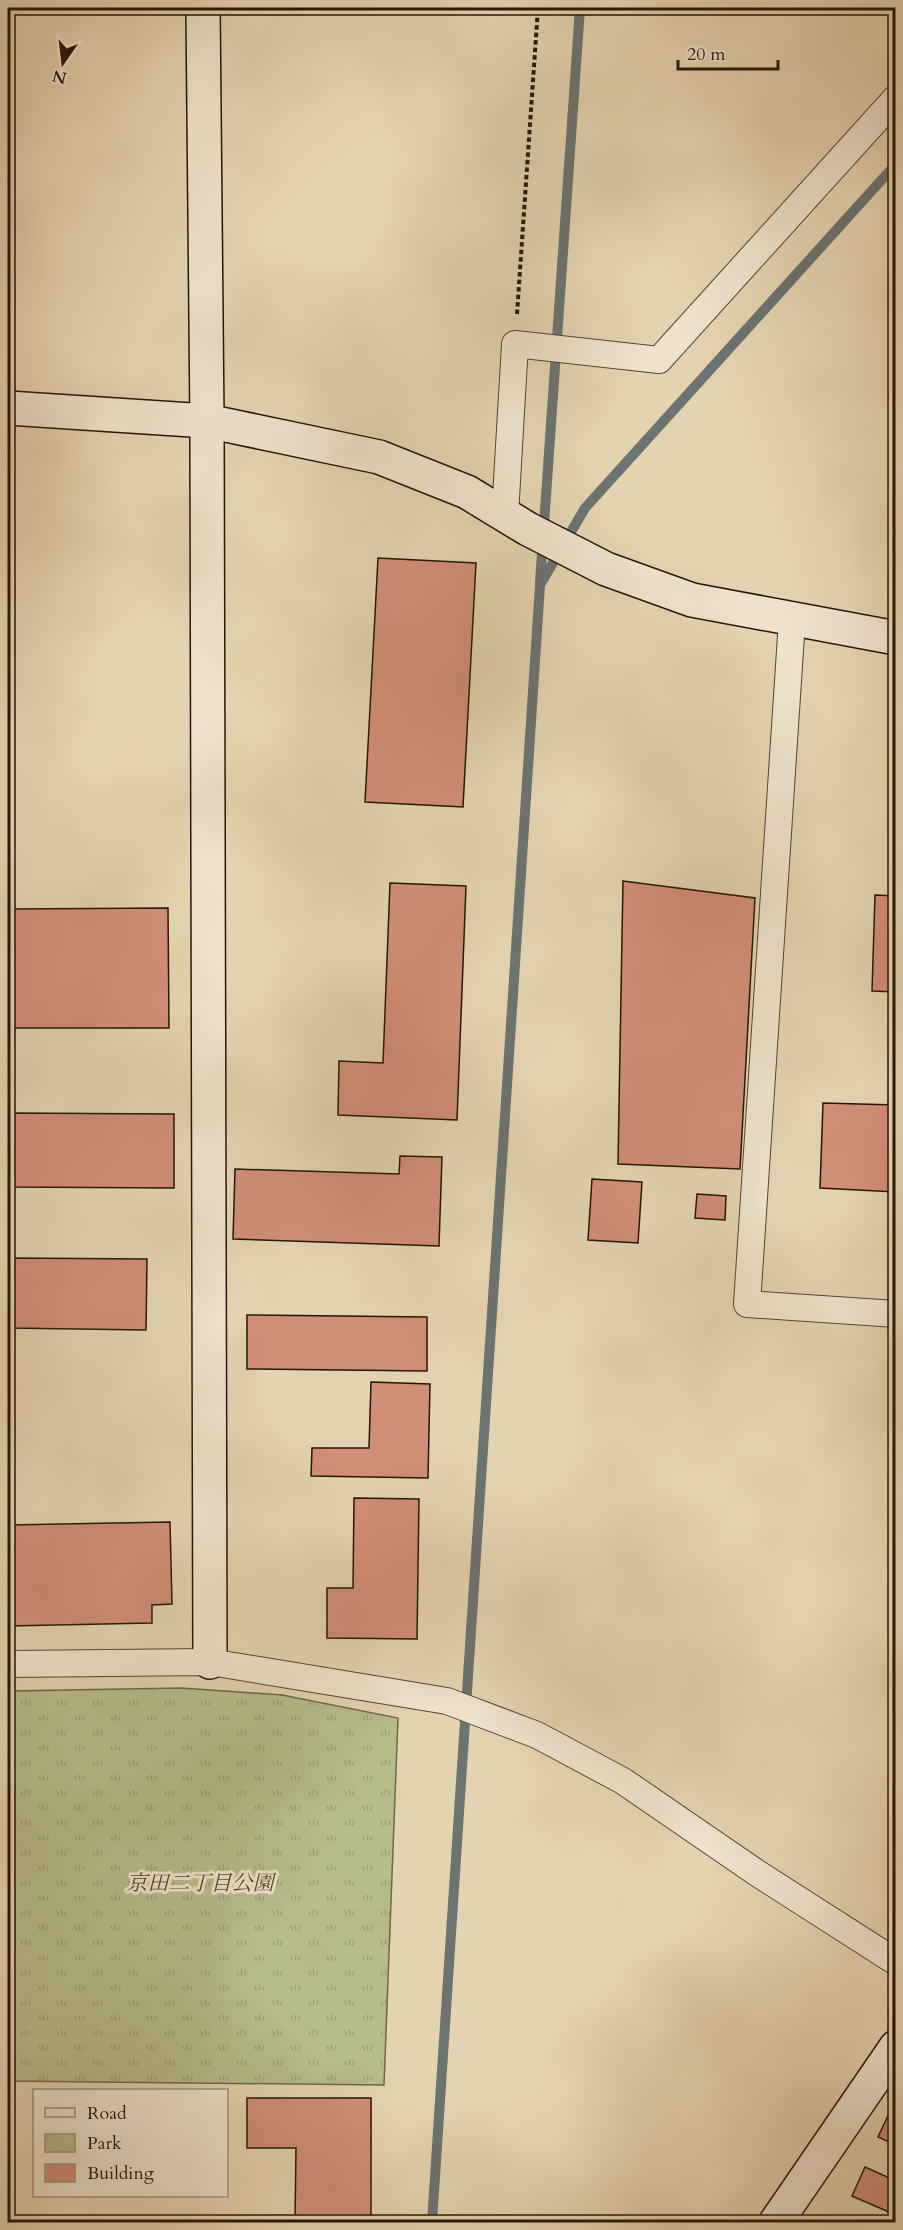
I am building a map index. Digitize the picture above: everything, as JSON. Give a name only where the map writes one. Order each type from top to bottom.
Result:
[{"type":"street","points":[[203,8],[207,421],[210,1662]]},
{"type":"street","points":[[516,522],[515,344],[659,360],[896,98]]},
{"type":"street","points":[[8,408],[207,421],[379,457],[467,492],[516,522],[606,569],[693,600],[896,638]]},
{"type":"street","points":[[792,620],[747,1305],[896,1314]]},
{"type":"street","points":[[8,1664],[210,1662],[452,1702],[537,1735],[623,1780],[757,1873],[896,1962]]},
{"type":"street","points":[[776,2223],[896,2047]]},
{"type":"path","points":[[515,344],[538,8]]},
{"type":"green space","name":"京田二丁目公園","points":[[182,1688],[282,1695],[398,1718],[384,2085],[8,2081],[8,1691]]},
{"type":"building","points":[[378,558],[476,563],[463,807],[365,802]]},
{"type":"building","points":[[623,881],[755,898],[740,1169],[618,1164]]},
{"type":"building","points":[[390,883],[466,886],[457,1120],[338,1115],[339,1061],[383,1063]]},
{"type":"building","points":[[875,895],[896,896],[896,992],[872,991]]},
{"type":"building","points":[[168,908],[169,1028],[8,1028],[8,909]]},
{"type":"building","points":[[823,1103],[896,1105],[896,1192],[820,1188]]},
{"type":"building","points":[[8,1113],[174,1114],[174,1188],[8,1187]]},
{"type":"building","points":[[400,1156],[442,1157],[439,1246],[233,1239],[235,1169],[399,1174]]},
{"type":"building","points":[[592,1179],[642,1182],[638,1243],[588,1240]]},
{"type":"building","points":[[697,1194],[726,1196],[725,1220],[695,1218]]},
{"type":"building","points":[[8,1258],[147,1259],[146,1330],[8,1328]]},
{"type":"building","points":[[247,1315],[427,1317],[427,1371],[247,1369]]},
{"type":"building","points":[[371,1382],[430,1384],[428,1478],[311,1476],[312,1448],[369,1448]]},
{"type":"building","points":[[354,1498],[419,1499],[417,1639],[327,1638],[327,1588],[353,1588]]},
{"type":"building","points":[[170,1522],[172,1604],[152,1605],[152,1623],[8,1626],[8,1525]]},
{"type":"building","points":[[247,2098],[371,2098],[371,2222],[295,2222],[296,2148],[247,2148]]},
{"type":"building","points":[[896,2102],[896,2145],[878,2137]]},
{"type":"building","points":[[865,2167],[896,2181],[896,2215],[852,2196]]},
{"type":"waterway","points":[[540,582],[580,8]]},
{"type":"waterway","points":[[432,2222],[540,585],[585,508],[896,164]]}]
